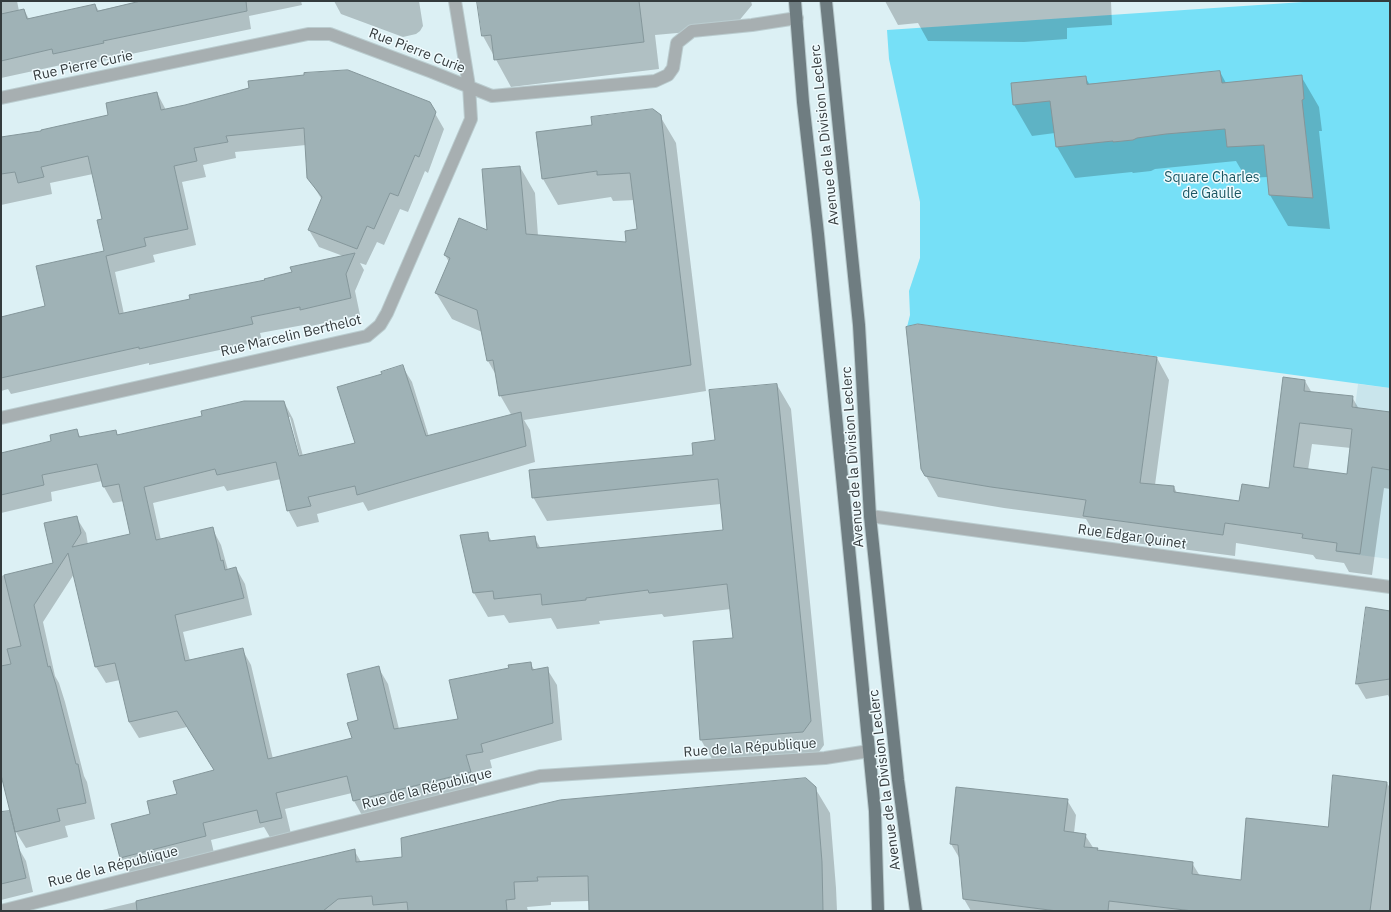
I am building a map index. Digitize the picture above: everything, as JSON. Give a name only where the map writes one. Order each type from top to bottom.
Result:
[{"type":"main road","name":"Avenue de la Division Leclerc","points":[[795,1],[803,102],[819,242],[875,811],[878,911]]},
{"type":"main road","name":"Avenue de la Division Leclerc","points":[[826,1],[859,325],[870,516],[898,780],[916,911]]},
{"type":"street","name":"Rue Marcelin Berthelot","points":[[1,418],[367,336],[380,325],[387,313],[471,119],[469,86],[455,1]]},
{"type":"street","name":"Rue Pierre Curie","points":[[1,98],[308,34],[330,34],[492,96],[655,81],[668,75],[673,68],[677,43],[692,31],[752,25],[797,18]]},
{"type":"street","name":"Rue Edgar Quinet","points":[[870,516],[1390,587]]},
{"type":"street","name":"Rue de la République","points":[[1,911],[540,776],[825,758],[869,751]]},
{"type":"shaded area","points":[[1358,384],[1390,388],[1390,559],[1336,552]]},
{"type":"green space","name":"Square Charles de Gaulle","points":[[1318,1],[1390,1],[1390,388],[918,324],[907,327],[910,315],[909,291],[920,258],[920,202],[889,59],[887,30]]},
{"type":"building","points":[[141,1],[246,1],[247,11],[103,41],[104,43],[53,54],[52,49],[1,61],[1,14],[24,9],[27,19],[95,4],[97,11]]},
{"type":"building","points":[[477,1],[639,1],[644,42],[494,60],[491,35],[482,36]]},
{"type":"building","points":[[348,70],[430,102],[436,112],[419,157],[415,155],[398,196],[390,193],[374,229],[367,226],[357,249],[308,230],[322,197],[307,178],[304,128],[226,136],[228,142],[194,148],[197,161],[174,166],[188,229],[144,238],[146,246],[106,256],[119,314],[190,299],[189,295],[265,280],[264,279],[292,272],[290,267],[355,253],[346,274],[351,298],[300,310],[300,307],[251,317],[253,324],[139,349],[139,347],[1,378],[1,317],[45,306],[36,266],[104,251],[97,220],[102,219],[88,156],[41,167],[44,177],[18,183],[15,172],[1,174],[1,137],[41,131],[108,115],[106,103],[157,92],[161,110],[249,88],[248,81],[304,75],[304,73]]},
{"type":"building","points":[[1220,71],[1222,83],[1302,75],[1304,99],[1302,100],[1313,198],[1269,195],[1264,145],[1227,147],[1225,129],[1166,134],[1137,138],[1133,140],[1056,147],[1050,101],[1013,105],[1011,83],[1086,76],[1087,84]]},
{"type":"building","points":[[653,109],[661,115],[691,365],[499,396],[493,360],[487,361],[477,310],[435,293],[450,258],[444,255],[459,218],[487,230],[482,169],[520,166],[526,234],[626,242],[625,231],[637,229],[630,173],[597,175],[597,171],[542,179],[536,132],[592,125],[591,117]]},
{"type":"building","points":[[918,324],[1157,357],[1140,483],[1174,486],[1174,492],[1239,501],[1242,484],[1269,488],[1283,377],[1305,380],[1304,391],[1353,396],[1352,407],[1390,412],[1390,470],[1372,467],[1360,554],[1336,551],[1337,543],[1302,538],[1303,534],[1225,523],[1223,535],[1083,516],[1086,500],[925,476],[921,469],[906,327]],"holes":[[[1300,423],[1352,429],[1347,474],[1294,467]]]},
{"type":"building","points":[[403,365],[426,436],[521,412],[526,446],[357,495],[355,486],[308,497],[311,506],[287,511],[276,462],[217,475],[215,469],[144,487],[156,540],[213,527],[221,561],[223,560],[225,570],[236,567],[244,598],[175,615],[185,661],[243,648],[268,759],[352,738],[347,723],[358,720],[347,674],[379,666],[394,729],[458,719],[449,680],[509,668],[508,665],[531,662],[532,670],[548,667],[553,723],[481,744],[483,752],[466,755],[471,772],[353,801],[347,776],[276,793],[282,818],[260,823],[257,810],[203,823],[206,836],[120,858],[111,824],[150,814],[147,801],[177,794],[173,781],[214,770],[177,711],[129,722],[115,663],[95,667],[68,553],[34,605],[48,667],[50,666],[56,685],[76,764],[78,764],[86,803],[57,809],[60,821],[15,832],[1,775],[1,666],[11,664],[7,649],[21,646],[4,575],[53,563],[44,523],[77,516],[81,533],[72,547],[130,534],[119,484],[103,487],[97,464],[42,475],[44,485],[1,495],[1,453],[51,441],[50,435],[77,429],[79,437],[116,430],[117,435],[202,416],[201,411],[244,401],[284,401],[299,456],[355,443],[337,387],[382,374],[381,372]]},
{"type":"building","points":[[777,384],[811,721],[803,732],[700,740],[693,641],[733,638],[727,584],[649,593],[648,590],[586,598],[586,600],[542,605],[541,594],[494,599],[493,591],[473,593],[460,535],[488,532],[489,541],[535,536],[537,548],[723,530],[718,479],[532,498],[529,470],[693,455],[692,443],[715,440],[709,390]]},
{"type":"building","points":[[1366,607],[1390,611],[1390,679],[1356,684]]},
{"type":"building","points":[[1333,775],[1387,782],[1370,911],[1193,911],[1109,901],[1108,911],[1057,911],[963,899],[958,845],[950,844],[956,787],[1068,799],[1064,831],[1086,834],[1084,847],[1193,862],[1192,874],[1241,880],[1246,818],[1328,827]]},
{"type":"building","points":[[806,778],[816,787],[822,862],[823,911],[589,911],[588,876],[537,877],[538,881],[514,882],[515,899],[506,900],[507,911],[408,911],[407,902],[373,905],[372,896],[338,899],[323,911],[137,911],[136,901],[355,849],[356,862],[402,857],[401,838],[560,800]]},
{"type":"building","points":[[10,811],[26,878],[1,884],[1,812]]}]
